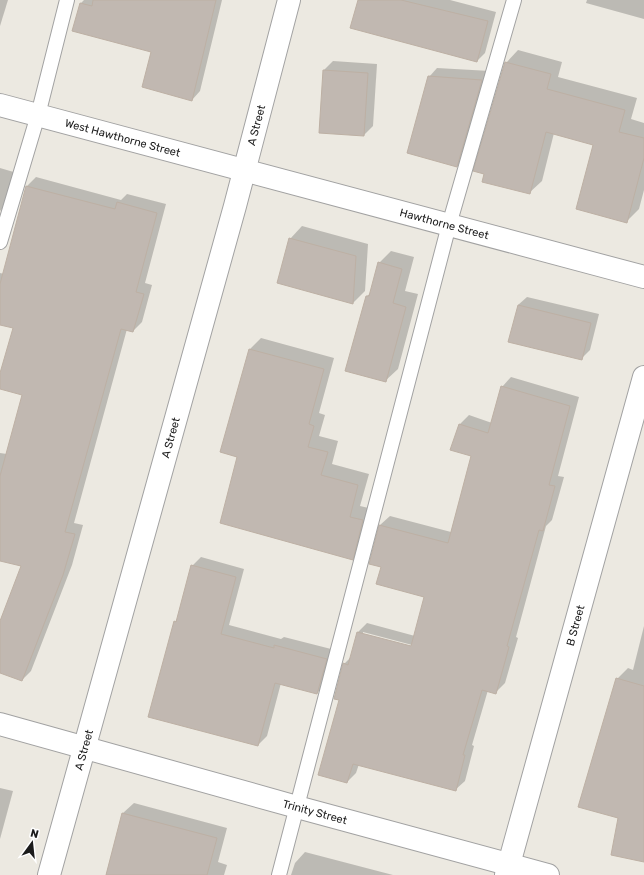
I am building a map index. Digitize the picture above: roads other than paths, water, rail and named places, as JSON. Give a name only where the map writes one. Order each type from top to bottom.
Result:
[{"type":"street","name":"A Street","points":[[49,875],[245,171],[289,0]]},
{"type":"street","name":"West Hawthorne Street","points":[[0,105],[245,171]]},
{"type":"street","name":"Hawthorne Street","points":[[245,171],[644,277]]},
{"type":"street","name":"B Street","points":[[507,870],[644,377]]},
{"type":"street","name":"Trinity Street","points":[[0,724],[297,807],[507,870],[548,875]]},
{"type":"lane","points":[[0,242],[38,115],[67,0]]},
{"type":"lane","points":[[278,875],[449,225],[514,0]]}]
